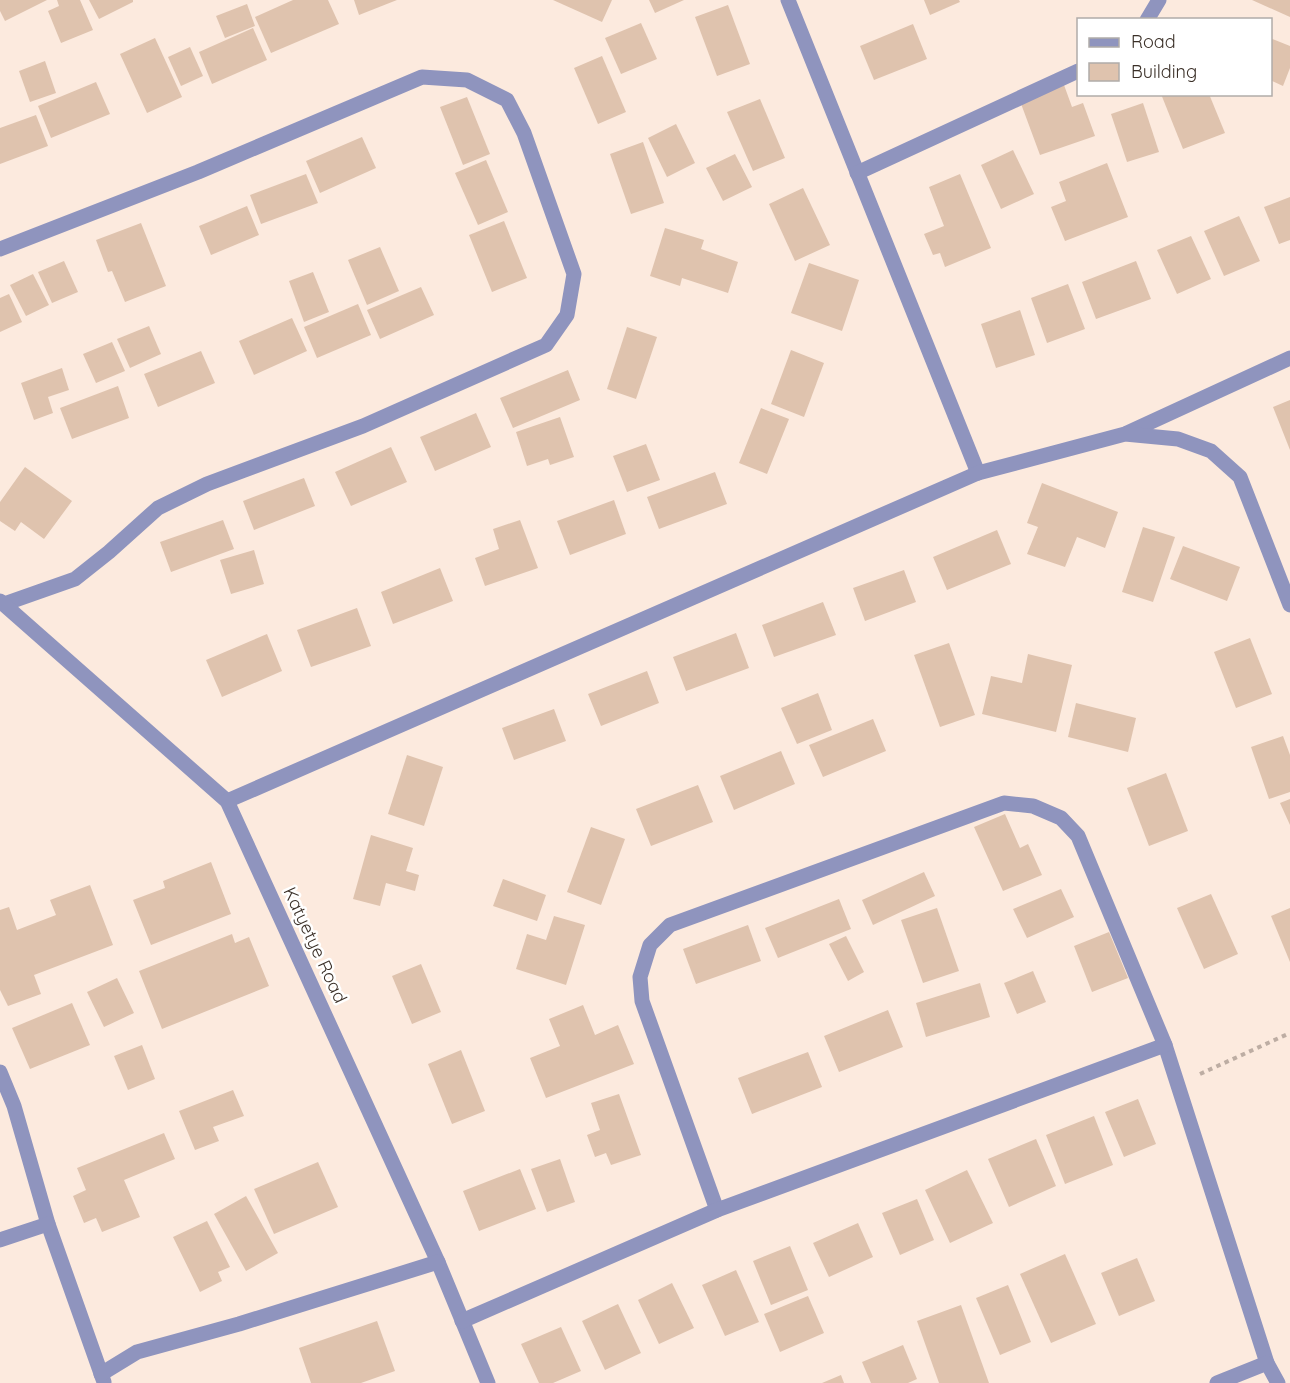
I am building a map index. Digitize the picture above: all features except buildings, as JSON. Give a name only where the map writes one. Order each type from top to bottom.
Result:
[{"type":"street","points":[[788,0],[978,473]]},
{"type":"street","points":[[1148,18],[1159,0]]},
{"type":"street","points":[[858,173],[1077,71]]},
{"type":"street","points":[[0,249],[198,172],[422,77],[467,80],[507,100],[524,134],[574,274],[567,315],[546,345],[363,426],[197,489],[158,508],[75,579],[2,602]]},
{"type":"street","points":[[227,801],[978,473],[1125,434],[1290,358]]},
{"type":"street","points":[[1125,434],[1178,439],[1211,451],[1240,477],[1290,605]]},
{"type":"street","name":"Katyetye Road","points":[[2,602],[227,801],[438,1262],[488,1383]]},
{"type":"street","points":[[717,1210],[642,1001],[640,977],[650,945],[670,925],[1004,803],[1033,806],[1061,818],[1078,836],[1165,1045],[1267,1363],[1278,1383]]},
{"type":"street","points":[[462,1321],[717,1210],[1165,1045]]},
{"type":"street","points":[[0,1072],[14,1106],[48,1224],[103,1378],[137,1352],[239,1324],[438,1262]]},
{"type":"street","points":[[0,1240],[48,1224]]},
{"type":"street","points":[[1217,1383],[1267,1363]]},
{"type":"path","points":[[1178,1085],[1290,1033]]}]
